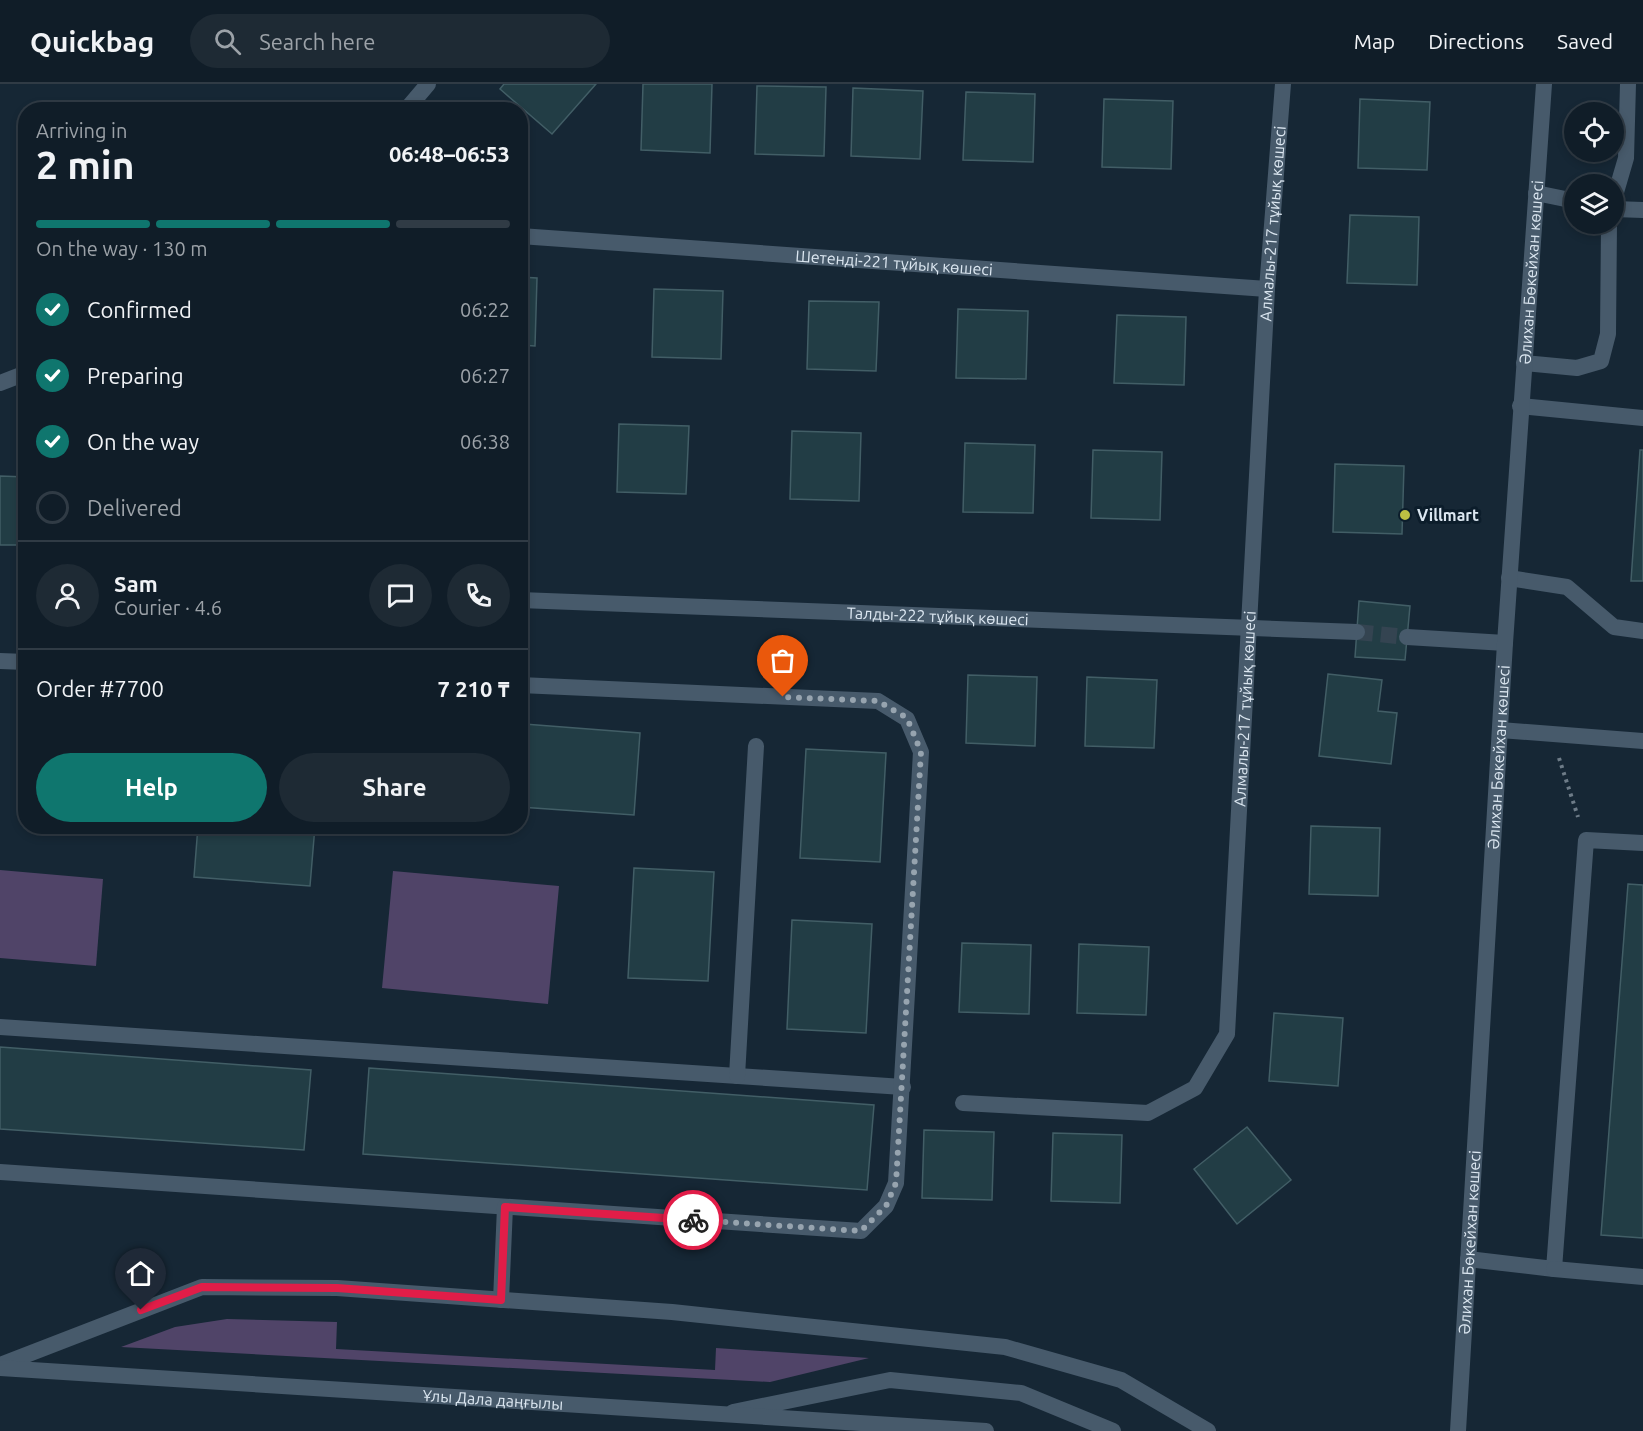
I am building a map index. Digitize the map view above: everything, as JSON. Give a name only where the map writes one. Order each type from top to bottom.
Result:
[{"type":"street","points":[[413,102],[428,84]]},
{"type":"street","name":"Алмалы-217 тұйық көшесі","points":[[963,1103],[1148,1113],[1195,1088],[1227,1034],[1267,289],[1283,84]]},
{"type":"street","name":"Әлихан Бөкейхан көшесі","points":[[1458,1431],[1520,405],[1544,84]]},
{"type":"street","points":[[1622,174],[1626,159],[1628,84]]},
{"type":"street","points":[[1536,193],[1564,199]]},
{"type":"street","points":[[1624,209],[1643,210]]},
{"type":"street","points":[[1524,363],[1577,368],[1601,361],[1608,334],[1610,234]]},
{"type":"street","name":"Шетенді-221 тұйық көшесі","points":[[528,237],[1267,289]]},
{"type":"street","points":[[0,383],[18,376]]},
{"type":"street","points":[[1520,405],[1643,418]]},
{"type":"street","points":[[1509,578],[1567,587],[1614,627],[1643,631]]},
{"type":"street","name":"Талды-222 тұйық көшесі","points":[[528,600],[1357,632]]},
{"type":"street","points":[[1407,637],[1505,643]]},
{"type":"street","points":[[0,661],[18,662]]},
{"type":"street","points":[[0,1173],[861,1231],[886,1206],[896,1183],[921,752],[907,718],[878,701],[528,685]]},
{"type":"street","points":[[1500,730],[1643,741]]},
{"type":"street","points":[[737,1076],[756,746]]},
{"type":"street","points":[[1554,1269],[1586,840],[1643,843]]},
{"type":"street","points":[[0,1027],[903,1087]]},
{"type":"street","points":[[501,1300],[505,1207]]},
{"type":"street","points":[[1468,1259],[1643,1277]]},
{"type":"street","points":[[0,1367],[202,1287],[337,1288],[672,1312],[1005,1347],[1121,1380],[1208,1431]]},
{"type":"street","name":"Ұлы Дала даңғылы","points":[[0,1367],[986,1431]]},
{"type":"street","points":[[723,1414],[890,1380],[1021,1393],[1113,1431]]},
{"type":"path","points":[[1551,734],[1586,840]]},
{"type":"shaded area","points":[[0,870],[103,879],[96,966],[0,958]]},
{"type":"shaded area","points":[[393,871],[559,886],[548,1004],[382,988]]},
{"type":"shaded area","points":[[227,1319],[337,1322],[336,1349],[715,1370],[716,1348],[869,1358],[770,1382],[121,1347],[175,1327]]},
{"type":"building","points":[[504,84],[596,84],[552,134],[528,113],[528,102],[515,102],[500,89]]},
{"type":"building","points":[[643,84],[712,84],[710,153],[641,150]]},
{"type":"building","points":[[757,86],[826,87],[824,156],[755,154]]},
{"type":"building","points":[[853,88],[923,91],[920,159],[851,156]]},
{"type":"building","points":[[966,92],[1035,94],[1033,162],[963,160]]},
{"type":"building","points":[[1104,99],[1173,101],[1171,169],[1102,167]]},
{"type":"building","points":[[1360,99],[1430,102],[1427,170],[1358,168]]},
{"type":"building","points":[[1350,215],[1419,217],[1417,285],[1347,283]]},
{"type":"building","points":[[528,277],[537,278],[535,346],[528,346]]},
{"type":"building","points":[[654,289],[723,291],[721,359],[652,357]]},
{"type":"building","points":[[809,301],[879,302],[876,371],[807,369]]},
{"type":"building","points":[[958,309],[1028,311],[1026,379],[956,378]]},
{"type":"building","points":[[1117,315],[1186,317],[1184,385],[1114,383]]},
{"type":"building","points":[[619,424],[689,426],[686,494],[617,492]]},
{"type":"building","points":[[792,431],[861,433],[859,501],[790,499]]},
{"type":"building","points":[[965,443],[1035,445],[1033,513],[963,512]]},
{"type":"building","points":[[1093,450],[1162,452],[1160,520],[1091,518]]},
{"type":"building","points":[[1640,450],[1643,450],[1643,581],[1631,581]]},
{"type":"building","points":[[1335,464],[1404,466],[1402,534],[1333,532]]},
{"type":"building","points":[[0,476],[18,477],[18,545],[0,545]]},
{"type":"building","points":[[1359,601],[1410,606],[1405,660],[1355,657]]},
{"type":"building","points":[[1328,674],[1382,680],[1378,711],[1397,713],[1391,764],[1319,756]]},
{"type":"building","points":[[968,675],[1037,677],[1035,746],[966,743]]},
{"type":"building","points":[[1087,677],[1157,680],[1154,748],[1085,746]]},
{"type":"building","points":[[528,724],[640,733],[634,815],[528,808]]},
{"type":"building","points":[[806,749],[886,753],[880,862],[800,858]]},
{"type":"building","points":[[1311,826],[1380,828],[1378,896],[1309,894]]},
{"type":"building","points":[[197,834],[314,834],[310,886],[194,877]]},
{"type":"building","points":[[634,868],[714,872],[708,981],[628,978]]},
{"type":"building","points":[[1628,884],[1643,885],[1643,1238],[1601,1235]]},
{"type":"building","points":[[792,920],[872,924],[866,1033],[787,1029]]},
{"type":"building","points":[[962,943],[1031,945],[1029,1014],[959,1012]]},
{"type":"building","points":[[1079,944],[1149,947],[1146,1015],[1077,1013]]},
{"type":"building","points":[[1274,1013],[1343,1018],[1338,1086],[1269,1081]]},
{"type":"building","points":[[0,1047],[311,1070],[304,1150],[0,1129]]},
{"type":"building","points":[[369,1068],[874,1105],[867,1190],[363,1154]]},
{"type":"building","points":[[1247,1127],[1291,1180],[1237,1224],[1194,1169]]},
{"type":"building","points":[[924,1130],[994,1132],[992,1200],[922,1198]]},
{"type":"building","points":[[1053,1133],[1122,1135],[1120,1203],[1051,1201]]},
{"type":"tunnel","points":[[1357,632],[1407,637]]},
{"type":"way so far","points":[[693,1220],[861,1231],[886,1206],[896,1183],[921,752],[907,718],[878,701],[783,697]]},
{"type":"place","name":"Villmart","points":[[1405,515]]},
{"type":"route","points":[[141,1310],[202,1287],[337,1288],[501,1300],[505,1207],[693,1220]]}]
